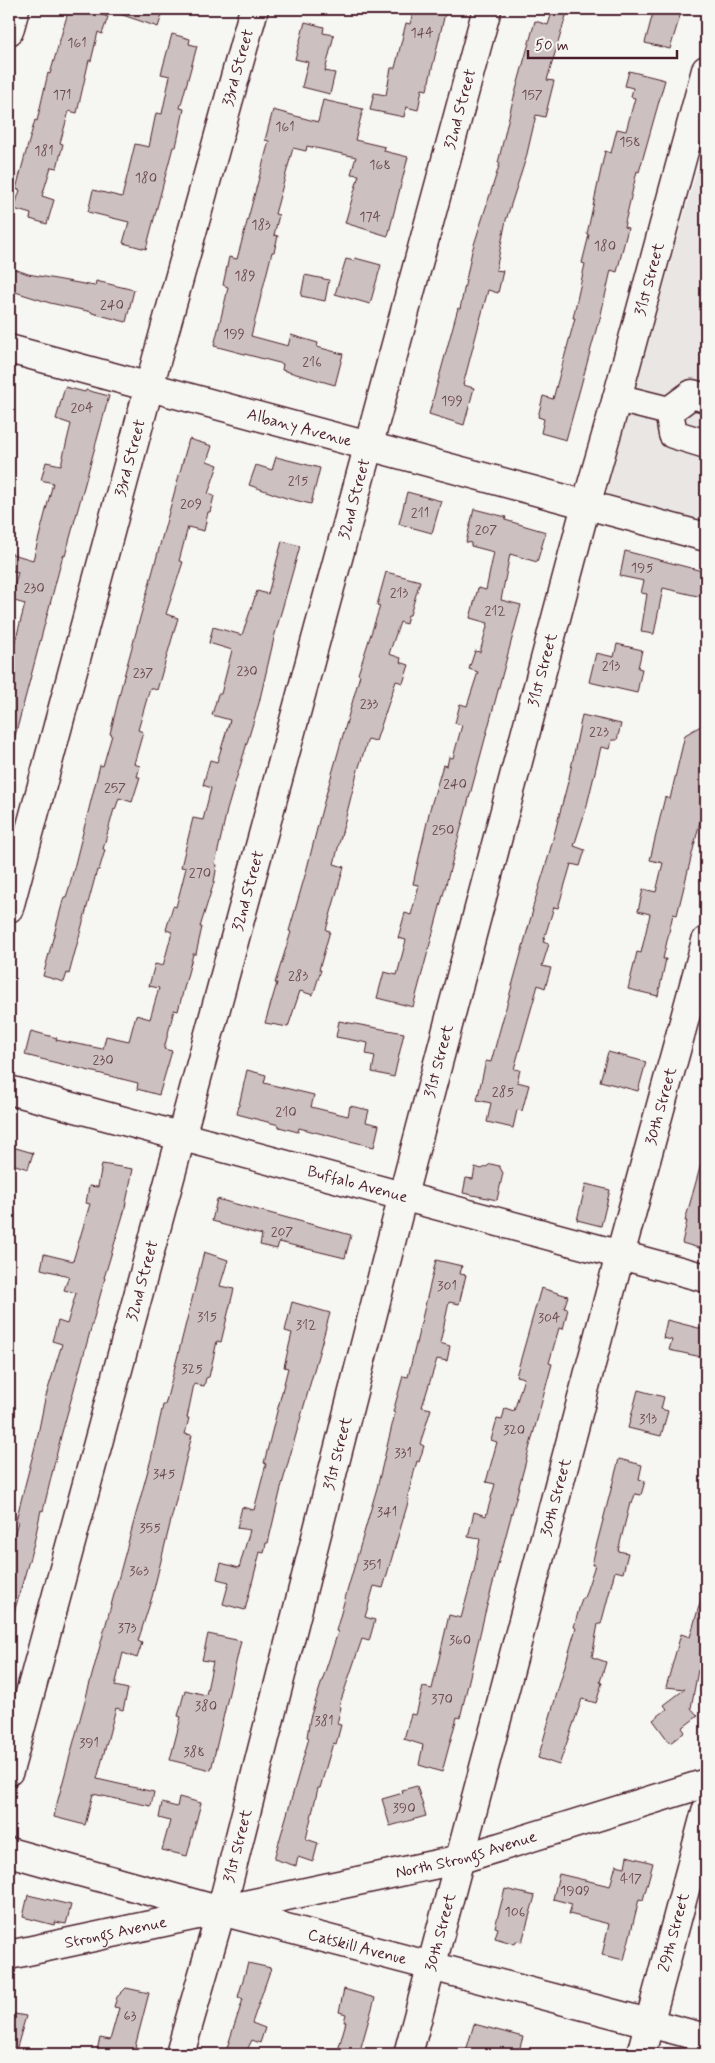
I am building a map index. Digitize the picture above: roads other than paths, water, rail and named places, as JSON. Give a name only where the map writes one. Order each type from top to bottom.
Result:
[{"type":"street","points":[[9,31],[15,9]]},
{"type":"street","name":"33rd Street","points":[[9,908],[149,387],[254,9]]},
{"type":"street","name":"32nd Street","points":[[9,1771],[487,9]]},
{"type":"street","name":"31st Street","points":[[180,2054],[221,1911],[403,1195],[586,505],[618,398],[706,70]]},
{"type":"street","name":"Albany Avenue","points":[[9,349],[706,537]]},
{"type":"street","points":[[669,411],[692,394],[706,398]]},
{"type":"street","points":[[618,398],[669,411]]},
{"type":"street","points":[[669,411],[673,434],[706,444]]},
{"type":"street","name":"30th Street","points":[[408,2054],[620,1255],[706,941]]},
{"type":"street","name":"Buffalo Avenue","points":[[9,1090],[706,1278]]},
{"type":"street","name":"North Strongs Avenue","points":[[221,1911],[461,1859],[706,1783]]},
{"type":"street","name":"29th Street","points":[[641,2054],[706,1811]]},
{"type":"street","name":"Catskill Avenue","points":[[9,1852],[221,1911],[706,2038]]},
{"type":"street","name":"Strongs Avenue","points":[[9,1955],[221,1911]]}]
